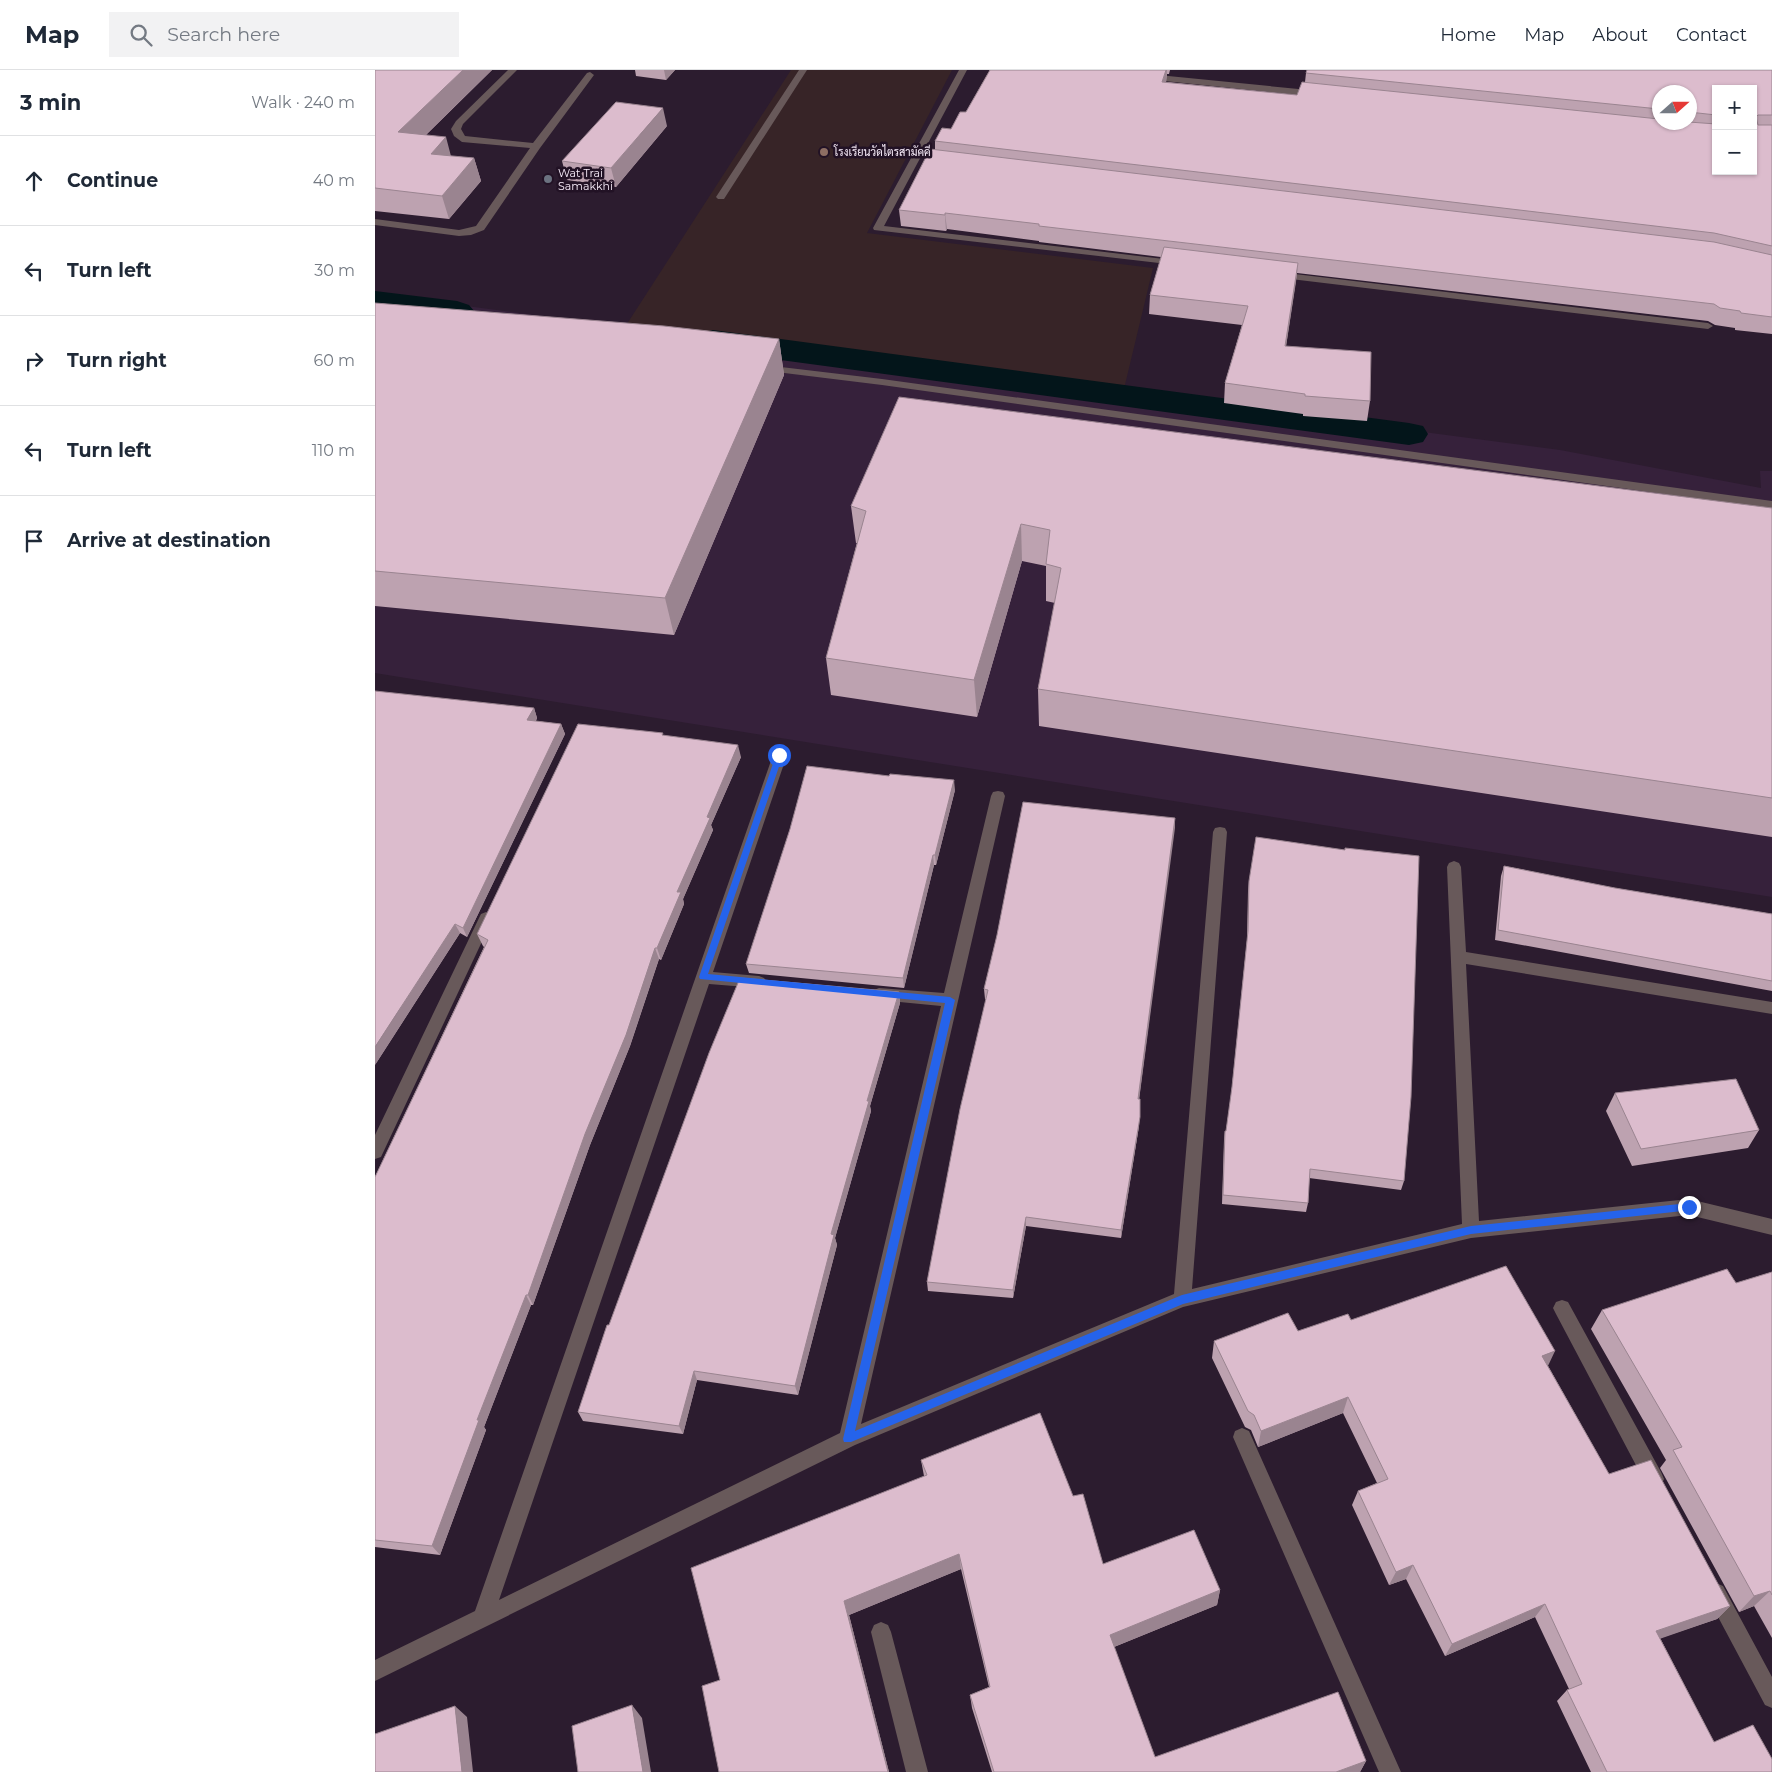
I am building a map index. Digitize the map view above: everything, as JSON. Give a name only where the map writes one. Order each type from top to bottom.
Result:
[{"type":"street","points":[[513,70],[459,123],[456,129],[457,134],[462,139],[536,146]]},
{"type":"street","points":[[721,197],[803,70]]},
{"type":"street","points":[[963,70],[920,160],[878,228],[1194,266]]},
{"type":"street","points":[[375,222],[459,233],[480,228],[536,146],[590,75]]},
{"type":"street","points":[[1133,75],[1331,96]]},
{"type":"street","points":[[1263,274],[1708,326]]},
{"type":"street","points":[[755,367],[882,382],[1772,505]]},
{"type":"street","points":[[483,1617],[779,755]]},
{"type":"street","points":[[848,1439],[998,796]]},
{"type":"street","points":[[1182,1300],[1220,832]]},
{"type":"street","points":[[1454,867],[1471,1230]]},
{"type":"street","points":[[375,1152],[491,909]]},
{"type":"street","points":[[1458,958],[1772,1008]]},
{"type":"street","points":[[703,977],[772,983]]},
{"type":"street","points":[[861,992],[950,1000]]},
{"type":"street","points":[[375,1670],[848,1439],[1182,1300],[1471,1230],[1689,1207],[1772,1227]]},
{"type":"street","points":[[1562,1308],[1665,1499]]},
{"type":"street","points":[[1242,1437],[1390,1772]]},
{"type":"street","points":[[1707,1577],[1772,1698]]},
{"type":"street","points":[[881,1632],[917,1772]]},
{"type":"shaded area","name":"โรงเรียนวัดไตรสามัคคี","points":[[791,70],[952,70],[867,233],[1153,268],[1123,393],[625,327]]},
{"type":"shaded area","points":[[375,294],[1560,450],[1761,488],[1760,471],[1772,471],[1772,897],[375,673]]},
{"type":"building","points":[[375,70],[463,70],[398,132],[446,137],[431,154],[474,158],[442,196],[375,188]]},
{"type":"building","points":[[990,70],[1166,70],[1162,82],[1297,95],[1302,82],[1652,118],[1652,130],[1697,130],[1697,123],[1712,124],[1712,175],[1757,175],[1757,121],[1758,125],[1772,125],[1772,246],[1714,233],[935,141],[942,128],[951,129],[960,112],[966,112]]},
{"type":"building","points":[[1307,70],[1772,70],[1772,115],[1758,115],[1757,85],[1712,85],[1712,115],[1697,113],[1697,85],[1652,85],[1652,108],[1306,73]]},
{"type":"building","points":[[616,102],[663,108],[611,168],[562,161]]},
{"type":"building","points":[[930,149],[1714,242],[1772,255],[1772,317],[1741,313],[1740,311],[1720,308],[1714,304],[1039,226],[1039,224],[945,213],[945,215],[899,210]]},
{"type":"building","points":[[1164,247],[1298,263],[1285,346],[1371,352],[1370,401],[1305,396],[1305,394],[1225,383],[1248,306],[1150,295]]},
{"type":"building","points":[[375,303],[664,326],[779,339],[665,598],[375,571]]},
{"type":"building","points":[[899,397],[1772,508],[1772,798],[1038,689],[1061,568],[1046,564],[1050,530],[1021,524],[974,680],[826,658],[866,511],[851,506]]},
{"type":"building","points":[[375,691],[534,708],[527,720],[561,724],[463,928],[455,924],[375,1047]]},
{"type":"building","points":[[578,724],[663,733],[662,735],[738,745],[707,817],[710,818],[677,892],[681,892],[657,948],[655,948],[626,1035],[585,1134],[528,1295],[526,1295],[477,1420],[479,1420],[432,1546],[375,1540],[375,1177],[488,940],[477,934]]},
{"type":"building","points":[[807,766],[889,776],[890,774],[954,780],[935,855],[933,855],[903,978],[746,964],[790,829]]},
{"type":"building","points":[[1023,802],[1175,818],[1138,1099],[1140,1099],[1140,1117],[1121,1230],[1026,1217],[1013,1290],[927,1282],[960,1109],[988,990],[984,989],[997,935]]},
{"type":"building","points":[[1256,837],[1345,850],[1345,848],[1419,856],[1411,1097],[1404,1181],[1310,1169],[1308,1203],[1223,1195],[1225,1131],[1232,1087],[1248,931],[1249,881]]},
{"type":"building","points":[[1504,866],[1615,888],[1772,914],[1772,981],[1498,930]]},
{"type":"building","points":[[740,978],[899,992],[831,1234],[834,1235],[795,1386],[694,1371],[679,1426],[578,1412],[607,1325],[609,1325],[709,1053]]},
{"type":"building","points":[[1736,1079],[1759,1130],[1641,1149],[1615,1093]]},
{"type":"building","points":[[1506,1266],[1555,1351],[1542,1356],[1609,1474],[1651,1460],[1730,1606],[1656,1631],[1714,1742],[1753,1725],[1772,1759],[1772,1772],[1607,1772],[1567,1690],[1582,1684],[1545,1604],[1452,1644],[1413,1565],[1396,1572],[1358,1491],[1388,1479],[1348,1397],[1261,1431],[1254,1415],[1248,1411],[1214,1341],[1288,1313],[1298,1331],[1348,1314],[1351,1320]]},
{"type":"building","points":[[1727,1269],[1736,1283],[1772,1272],[1772,1595],[1770,1591],[1754,1596],[1673,1450],[1682,1447],[1602,1310]]},
{"type":"building","points":[[1040,1413],[1073,1496],[1083,1494],[1103,1564],[1194,1530],[1220,1590],[1110,1635],[1155,1757],[1338,1692],[1366,1761],[1336,1772],[994,1772],[970,1695],[990,1687],[959,1554],[844,1601],[888,1772],[719,1772],[702,1686],[720,1680],[691,1568],[927,1475],[921,1460]]},
{"type":"building","points":[[632,1705],[643,1772],[578,1772],[572,1726]]},
{"type":"building","points":[[455,1706],[462,1772],[375,1772],[375,1734]]},
{"type":"waterway","points":[[375,302],[457,312]]},
{"type":"waterway","points":[[713,341],[1409,434]]},
{"type":"place","name":"โรงเรียนวัดไตรสามัคคี","points":[[824,152]]},
{"type":"place","name":"Wat Trai Samakkhi","points":[[548,179]]},
{"type":"route","points":[[779,755],[703,977],[950,1000],[848,1439],[1182,1300],[1471,1230],[1689,1207]]}]
